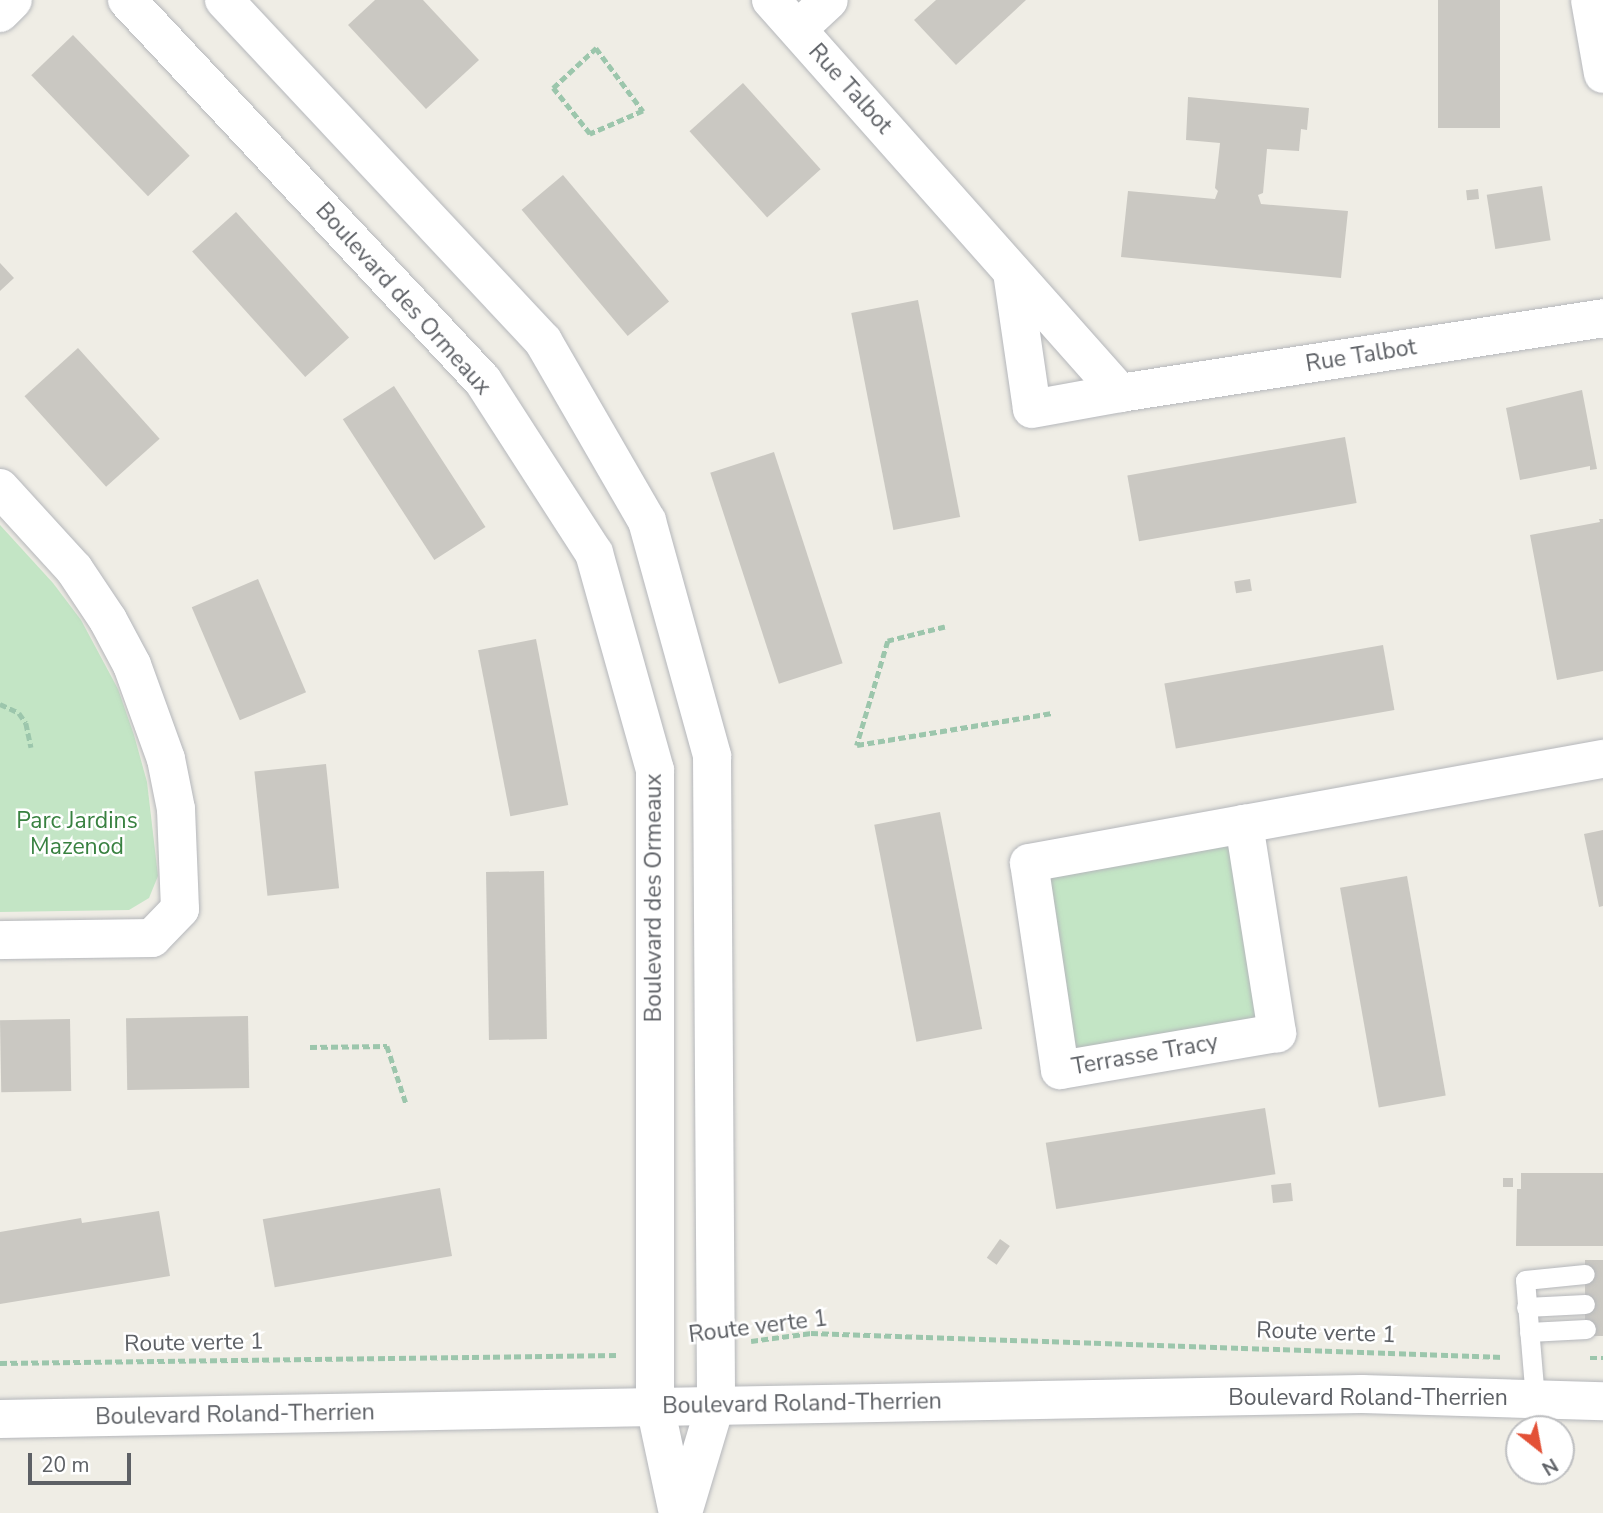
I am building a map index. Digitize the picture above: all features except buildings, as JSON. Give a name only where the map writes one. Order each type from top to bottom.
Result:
[{"type":"street","points":[[0,13],[13,0]]},
{"type":"street","name":"Boulevard des Ormeaux","points":[[127,0],[482,381],[594,553],[655,770],[655,1406],[680,1513]]},
{"type":"street","name":"Boulevard des Ormeaux","points":[[224,0],[543,341],[648,521],[712,756],[717,1353],[715,1406],[680,1513]]},
{"type":"street","name":"Rue Talbot","points":[[771,0],[1120,393]]},
{"type":"street","points":[[797,30],[829,0]]},
{"type":"street","points":[[1590,0],[1603,74]]},
{"type":"street","name":"Rue Talbot","points":[[1013,272],[1032,409],[1603,318]]},
{"type":"street","points":[[0,488],[74,569],[108,620],[132,665],[166,759],[176,809],[180,909],[152,938],[0,940]]},
{"type":"street","name":"Terrasse Tracy","points":[[1244,824],[1277,1033],[1060,1070],[1029,863],[1244,824],[1603,759]]},
{"type":"street","name":"Boulevard Roland-Therrien","points":[[0,1419],[1362,1394],[1603,1401]]},
{"type":"lane","points":[[1535,1399],[1525,1280],[1585,1274]]},
{"type":"lane","points":[[1526,1307],[1585,1304]]},
{"type":"lane","points":[[1529,1332],[1586,1328]]},
{"type":"path","points":[[596,48],[643,111],[590,134],[553,88],[596,48]]},
{"type":"path","points":[[945,626],[888,641],[857,745],[1052,713]]},
{"type":"path","points":[[0,704],[19,713],[26,723],[31,747]]},
{"type":"path","points":[[310,1047],[387,1046],[406,1103]]},
{"type":"path","name":"Route verte 1","points":[[717,1353],[752,1341],[811,1333],[1603,1358]]},
{"type":"path","name":"Route verte 1","points":[[0,1363],[655,1354]]},
{"type":"green space","name":"Parc Jardins Mazenod","points":[[0,525],[53,583],[81,620],[118,689],[134,735],[147,782],[158,876],[149,898],[129,910],[0,912]]},
{"type":"green space","points":[[1236,835],[1266,1025],[1070,1056],[1040,866]]}]
